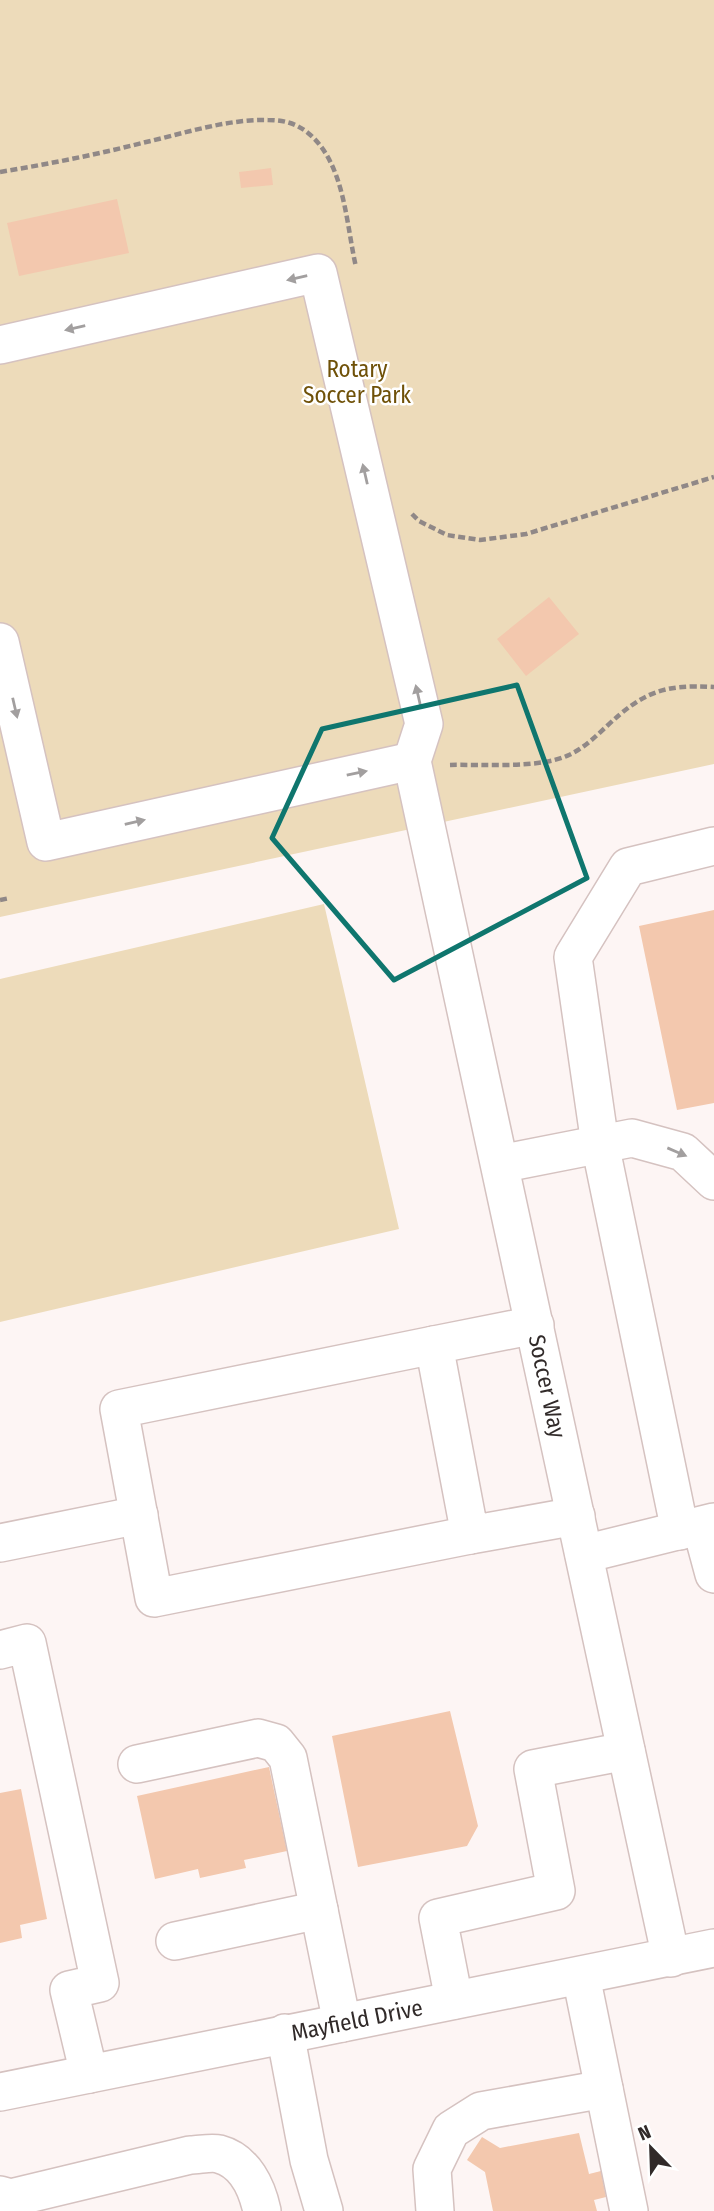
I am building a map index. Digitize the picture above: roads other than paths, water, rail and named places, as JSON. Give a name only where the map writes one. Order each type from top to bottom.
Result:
[{"type":"street","points":[[0,345],[318,273],[424,724],[412,761],[46,842],[0,642]]},
{"type":"street","name":"Soccer Way","points":[[412,761],[671,1958]]},
{"type":"street","points":[[714,846],[628,867],[573,957],[600,1144],[698,1526],[714,1574]]},
{"type":"street","points":[[500,1164],[632,1138],[683,1152],[714,1181]]},
{"type":"street","points":[[535,1325],[119,1409],[154,1598],[576,1516]]},
{"type":"street","points":[[435,1345],[470,1535]]},
{"type":"street","points":[[0,1543],[139,1515]]},
{"type":"street","points":[[584,1554],[698,1526]]},
{"type":"street","points":[[0,1650],[27,1643],[100,1983],[69,1990],[89,2074]]},
{"type":"street","points":[[137,1764],[258,1738],[276,1743],[288,1758],[341,2022]]},
{"type":"street","points":[[454,2000],[438,1918],[556,1892],[533,1769],[626,1751]]},
{"type":"street","points":[[174,1941],[319,1910]]},
{"type":"street","name":"Mayfield Drive","points":[[0,2092],[714,1948]]},
{"type":"street","points":[[581,1976],[629,2211]]},
{"type":"street","points":[[285,2034],[309,2160],[324,2211]]},
{"type":"street","points":[[435,2211],[432,2169],[451,2130],[481,2111],[604,2089]]},
{"type":"street","points":[[0,2195],[11,2198],[190,2155],[219,2154],[245,2171],[258,2193],[262,2211]]},
{"type":"park label","name":"Rotary Soccer Park","points":[[357,382]]}]
